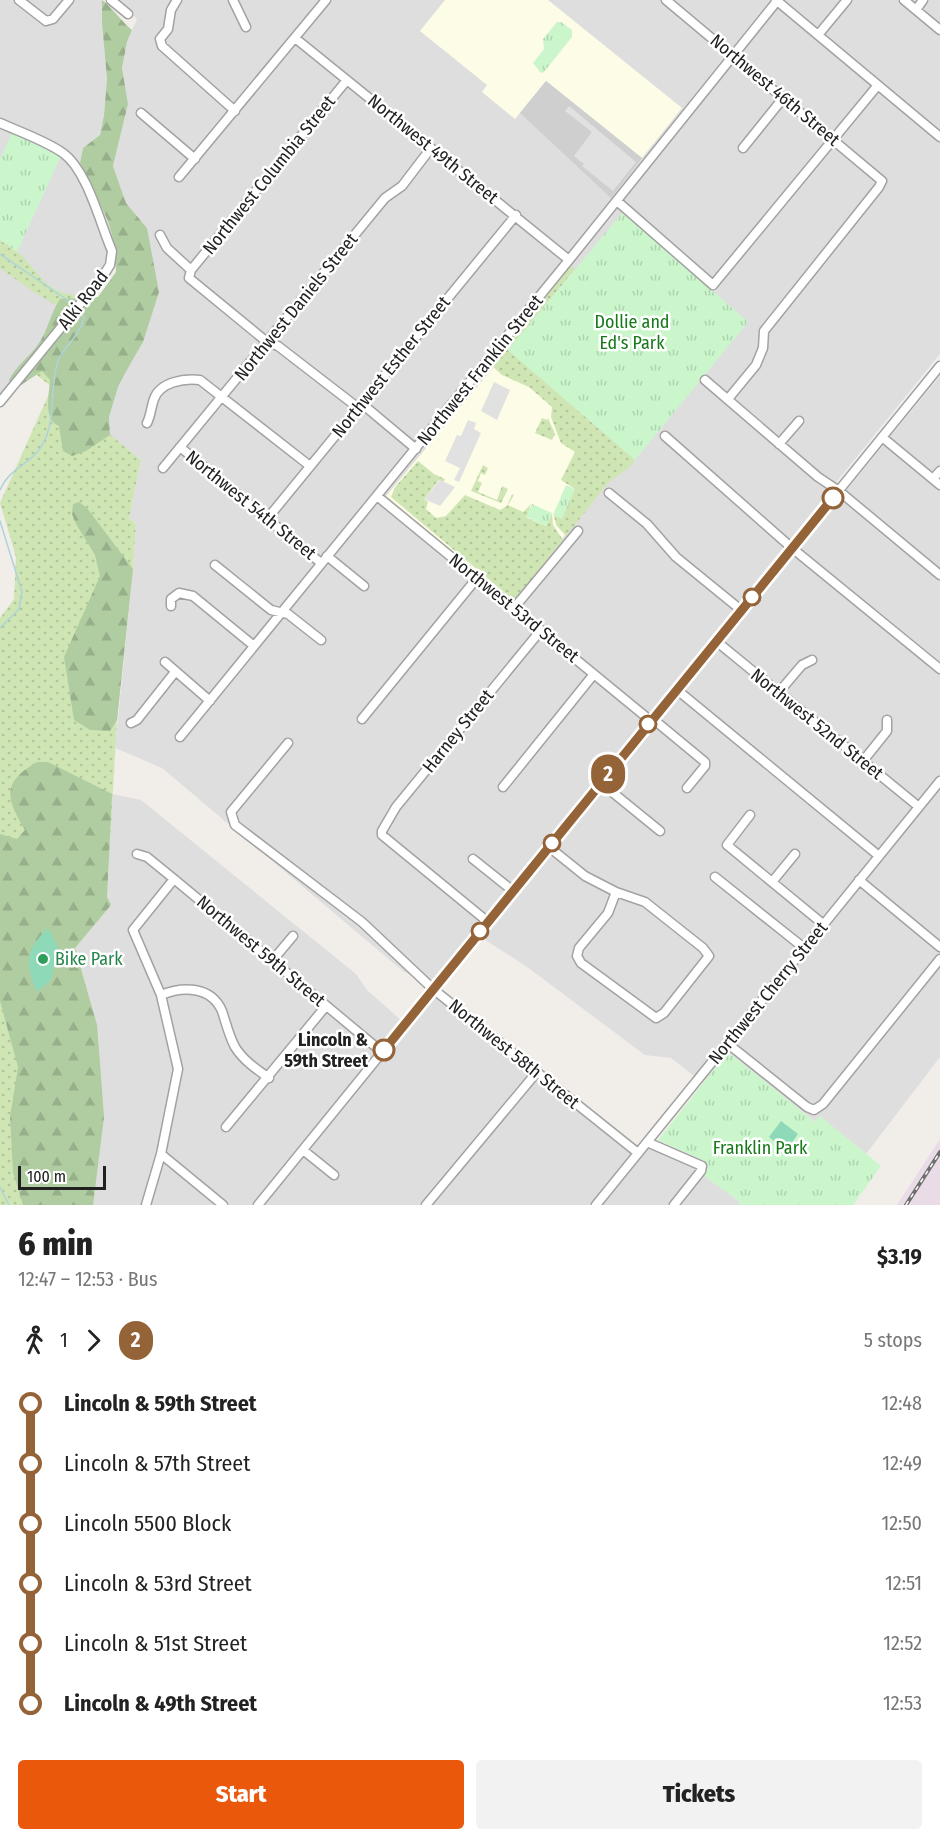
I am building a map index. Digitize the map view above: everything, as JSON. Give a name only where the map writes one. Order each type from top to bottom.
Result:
[{"type":"street","points":[[19,0],[40,19],[48,21],[69,0]]},
{"type":"street","points":[[111,0],[128,14]]},
{"type":"street","points":[[177,0],[171,10],[168,28],[160,39],[167,52],[235,111]]},
{"type":"street","points":[[233,0],[246,27]]},
{"type":"street","points":[[179,177],[326,0]]},
{"type":"street","name":"Northwest 46th Street","points":[[666,0],[882,181],[764,331],[763,348],[756,365],[728,399]]},
{"type":"street","points":[[776,0],[940,137]]},
{"type":"street","name":"Northwest Franklin Street","points":[[180,737],[570,260],[776,0]]},
{"type":"street","points":[[818,35],[847,0]]},
{"type":"street","points":[[904,0],[940,30]]},
{"type":"street","points":[[916,10],[923,0]]},
{"type":"street","name":"Northwest 49th Street","points":[[295,38],[570,260]]},
{"type":"street","name":"Northwest Columbia Street","points":[[191,270],[347,80]]},
{"type":"street","points":[[617,201],[713,285],[878,85]]},
{"type":"street","points":[[743,148],[784,97]]},
{"type":"street","points":[[141,112],[195,159]]},
{"type":"street","name":"Alki Road","points":[[0,123],[64,154],[84,181],[112,250],[112,258],[103,276],[0,402]]},
{"type":"street","name":"Northwest Daniels Street","points":[[163,468],[385,198],[402,186],[431,148]]},
{"type":"street","name":"Northwest Esther Street","points":[[267,519],[516,216]]},
{"type":"street","points":[[160,235],[167,248],[191,270],[189,278],[267,342],[278,346],[416,449]]},
{"type":"street","points":[[258,1205],[940,366]]},
{"type":"street","points":[[147,423],[156,395],[166,385],[187,379],[200,380],[223,395],[310,466]]},
{"type":"street","points":[[705,380],[818,477],[839,491],[940,575]]},
{"type":"street","points":[[779,444],[799,421]]},
{"type":"street","points":[[665,435],[792,548],[940,669]]},
{"type":"street","points":[[882,437],[936,482],[940,471]]},
{"type":"street","name":"Northwest 54th Street","points":[[180,447],[267,519],[364,586]]},
{"type":"street","points":[[609,494],[647,524],[676,557],[741,610]]},
{"type":"street","name":"Northwest 53rd Street","points":[[377,496],[705,762],[705,766],[687,788]]},
{"type":"street","points":[[514,608],[578,531]]},
{"type":"street","points":[[215,565],[271,610],[282,612],[321,640]]},
{"type":"street","points":[[362,719],[477,578]]},
{"type":"street","points":[[171,606],[171,598],[179,593],[193,596],[254,646]]},
{"type":"street","name":"Harney Street","points":[[488,922],[382,835],[392,813],[541,630]]},
{"type":"street","name":"Northwest 52nd Street","points":[[716,641],[919,807]]},
{"type":"street","points":[[779,692],[802,666],[812,660]]},
{"type":"street","points":[[165,662],[210,701]]},
{"type":"street","points":[[131,723],[137,720],[175,672]]},
{"type":"street","points":[[502,787],[594,674]]},
{"type":"street","points":[[676,689],[879,856]]},
{"type":"street","points":[[863,761],[887,731],[887,720]]},
{"type":"street","name":"Northwest 58th Street","points":[[288,743],[231,812],[235,825],[362,922],[434,989],[638,1153]]},
{"type":"street","name":"Northwest Cherry Street","points":[[596,1205],[940,780]]},
{"type":"street","points":[[601,783],[660,831]]},
{"type":"street","points":[[750,815],[727,845],[824,924]]},
{"type":"street","points":[[549,847],[585,876],[616,892],[645,902],[703,948],[709,956],[664,1014],[656,1018],[581,963],[577,956],[579,948],[608,913],[616,892]]},
{"type":"street","name":"Northwest 59th Street","points":[[137,854],[147,857],[382,1052]]},
{"type":"street","points":[[772,882],[795,854]]},
{"type":"street","points":[[474,859],[513,891]]},
{"type":"street","points":[[716,877],[804,948]]},
{"type":"street","points":[[146,1205],[161,1154],[178,1070],[161,995],[134,937],[134,930],[174,879]]},
{"type":"street","points":[[860,880],[940,946]]},
{"type":"street","points":[[272,961],[293,936]]},
{"type":"street","points":[[727,1044],[807,1107],[814,1110],[823,1104],[940,959]]},
{"type":"street","points":[[161,995],[174,990],[189,989],[211,997],[221,1009],[234,1045],[241,1057],[269,1078]]},
{"type":"street","points":[[226,1127],[269,1078],[326,1006]]},
{"type":"street","points":[[426,1205],[537,1072]]},
{"type":"street","points":[[647,1142],[702,1166],[701,1171],[674,1205]]},
{"type":"street","points":[[303,1150],[334,1175]]},
{"type":"street","points":[[161,1154],[223,1205]]},
{"type":"shaded area","points":[[0,0],[102,0],[107,79],[104,115],[100,135],[83,148],[80,163],[108,221],[115,246],[116,266],[0,407]]},
{"type":"shaded area","points":[[116,0],[940,0],[940,354],[435,978],[429,980],[404,972],[162,768],[115,748],[136,524],[129,518],[141,460],[110,435],[109,417],[119,384],[143,342],[147,228],[126,203],[113,166],[128,104],[122,68],[127,42],[137,19]]},
{"type":"shaded area","points":[[445,0],[548,0],[682,108],[642,158],[546,81],[515,119],[482,92],[487,85],[420,31]]},
{"type":"shaded area","points":[[546,81],[642,158],[611,198],[520,113]]},
{"type":"shaded area","points":[[569,106],[636,162],[613,191],[582,166],[584,164],[574,156],[592,132],[565,111]]},
{"type":"shaded area","points":[[508,350],[628,456],[515,598],[510,599],[386,496]]},
{"type":"shaded area","points":[[940,376],[940,1057],[866,1154],[820,1117],[815,1122],[728,1052],[703,1083],[671,1058],[645,1055],[527,967],[481,937]]},
{"type":"shaded area","points":[[494,382],[510,390],[497,420],[481,411]]},
{"type":"shaded area","points":[[468,420],[476,423],[474,429],[481,433],[459,482],[454,480],[460,468],[445,461],[457,435],[461,436]]},
{"type":"shaded area","points":[[440,480],[455,487],[440,506],[424,499]]},
{"type":"shaded area","points":[[112,794],[141,800],[356,974],[367,990],[401,1020],[426,993],[445,992],[638,1146],[646,1137],[703,1160],[708,1167],[705,1176],[740,1202],[738,1205],[93,1205],[75,948],[111,905],[107,897]]},
{"type":"shaded area","points":[[940,1139],[940,1205],[897,1205]]},
{"type":"green space","points":[[102,0],[132,30],[122,68],[128,104],[113,166],[126,203],[147,228],[159,292],[143,342],[119,384],[109,417],[110,435],[86,451],[72,456],[63,451],[59,426],[54,423],[49,413],[50,380],[42,371],[21,385],[11,384],[9,380],[41,340],[60,299],[98,297],[116,272],[115,246],[108,221],[80,163],[83,148],[100,135],[104,115],[107,79]]},
{"type":"green space","points":[[557,22],[561,22],[572,30],[572,37],[541,73],[533,63],[544,49],[543,39]]},
{"type":"green space","points":[[12,133],[61,156],[17,252],[0,240],[0,159]]},
{"type":"green space","name":"Dollie and Ed's Park","points":[[623,212],[748,322],[635,460],[508,350]]},
{"type":"green space","points":[[0,240],[21,254],[50,286],[64,293],[84,295],[69,401],[141,460],[129,518],[136,524],[117,720],[107,897],[111,905],[75,948],[97,1025],[104,1117],[93,1205],[0,1205],[0,618],[14,599],[16,557],[0,503],[52,387],[30,370],[73,315],[32,291],[0,268]]},
{"type":"green space","points":[[571,266],[575,269],[508,350],[635,460],[630,467],[608,483],[566,536],[556,525],[554,516],[575,489],[561,480],[575,452],[561,443],[551,417],[552,407],[529,387],[502,375],[492,366],[499,354]]},
{"type":"green space","points":[[542,418],[547,420],[548,418],[555,434],[552,440],[535,433]]},
{"type":"green space","points":[[418,461],[434,474],[445,479],[443,483],[439,480],[424,499],[428,502],[426,509],[436,518],[446,516],[465,495],[500,510],[507,506],[512,494],[514,495],[508,505],[523,512],[529,506],[522,519],[531,503],[527,518],[546,526],[552,513],[553,525],[563,540],[515,600],[508,599],[505,593],[391,497],[395,487]]},
{"type":"green space","points":[[483,465],[488,468],[485,475],[481,473],[478,481],[482,483],[478,492],[497,500],[502,486],[508,489],[501,503],[471,491]]},
{"type":"green space","points":[[566,485],[575,489],[562,519],[553,515]]},
{"type":"green space","points":[[79,502],[87,508],[133,569],[117,720],[110,731],[90,730],[74,720],[64,657],[100,576],[95,555],[72,514],[73,504]]},
{"type":"green space","points":[[532,504],[552,513],[546,526],[526,517]]},
{"type":"green space","points":[[37,762],[48,762],[112,794],[107,897],[111,905],[75,948],[97,1025],[104,1117],[93,1205],[23,1205],[13,1172],[10,1117],[18,1067],[0,1001],[0,834],[17,839],[25,830],[14,809],[10,792],[17,777]]},
{"type":"green space","name":"Bike Park","points":[[48,928],[58,947],[51,980],[37,992],[30,974],[29,958],[35,943]]},
{"type":"green space","name":"Franklin Park","points":[[728,1052],[815,1122],[820,1116],[881,1166],[853,1205],[738,1205],[740,1202],[704,1176],[708,1167],[706,1162],[658,1140]]},
{"type":"green space","points":[[781,1121],[798,1134],[786,1151],[769,1137]]},
{"type":"waterway","points":[[0,254],[76,306]]},
{"type":"waterway","points":[[0,490],[8,477],[38,451],[49,430],[55,372],[58,361],[81,326],[84,318],[79,309]]},
{"type":"waterway","points":[[0,521],[22,592],[19,609],[0,628]]},
{"type":"waterway","points":[[0,1187],[9,1205]]},
{"type":"railway","points":[[906,1205],[940,1152]]},
{"type":"bus line","name":"2","points":[[384,1050],[833,498]]},
{"type":"place","name":"Bike Park","points":[[43,959]]},
{"type":"place","name":"Lincoln & 59th Street","points":[[384,1050]]}]
